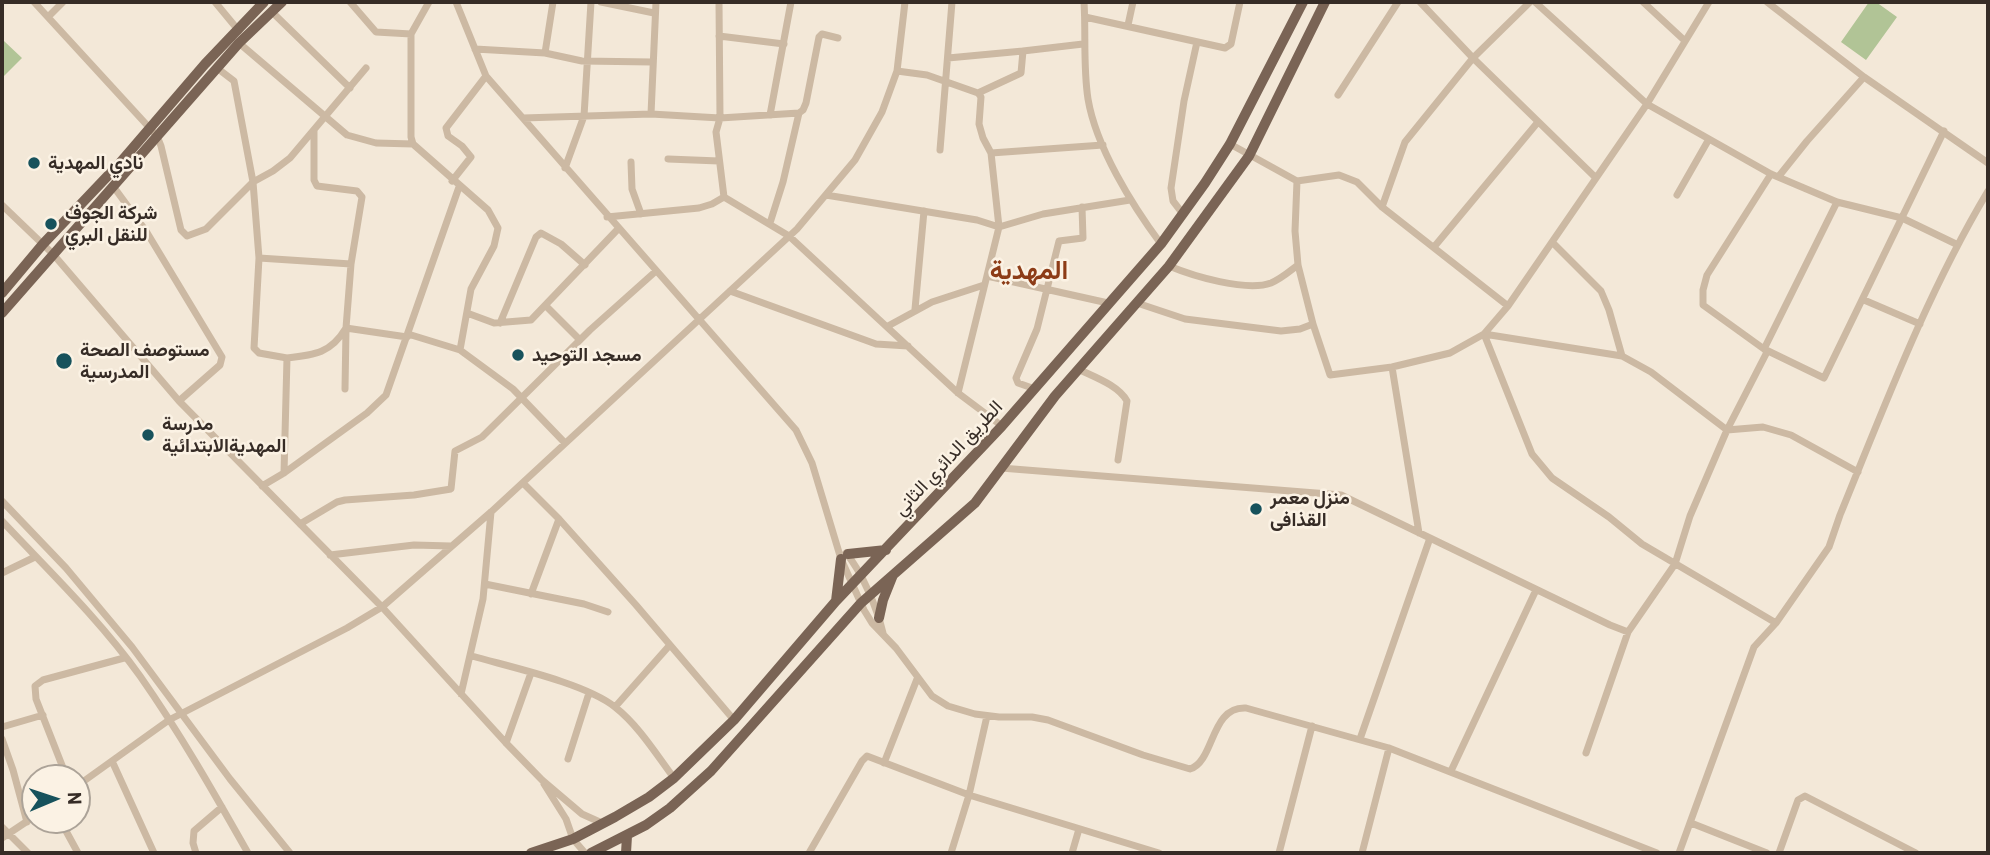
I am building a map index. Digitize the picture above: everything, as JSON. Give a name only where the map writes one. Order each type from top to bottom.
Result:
[{"type":"main road","points":[[2,313],[113,186],[153,132],[179,114],[218,68],[264,2]]},
{"type":"main road","points":[[2,293],[43,244],[153,132],[240,37],[282,2]]},
{"type":"main road","name":"الطريق الدائري الثاني","points":[[531,853],[573,839],[631,808],[674,778],[733,720],[836,601],[1002,426],[1161,244],[1183,214],[1230,144],[1303,2]]},
{"type":"main road","name":"الطريق الدائري الثاني","points":[[591,853],[627,836],[670,808],[711,771],[865,600],[975,503],[1078,369],[1169,266],[1249,156],[1325,2]]},
{"type":"main road","points":[[836,601],[843,554],[886,550]]},
{"type":"main road","points":[[879,618],[883,600],[895,572]]},
{"type":"main road","points":[[626,853],[627,836]]},
{"type":"street","points":[[34,2],[153,132],[161,146],[184,235],[191,236],[206,229],[253,182],[280,166],[314,131],[366,68]]},
{"type":"street","points":[[47,17],[63,2]]},
{"type":"street","points":[[215,2],[240,37],[347,135],[376,143],[413,144]]},
{"type":"street","points":[[350,2],[376,32],[411,34]]},
{"type":"street","points":[[429,2],[411,34],[410,124],[413,144],[488,210],[498,228],[494,246],[471,289],[460,350]]},
{"type":"street","points":[[456,2],[486,76],[796,430],[812,463],[843,554],[857,580],[872,623],[896,648],[917,679],[941,703],[987,716],[1014,715],[1048,720],[1190,769],[1199,764],[1217,728],[1233,709],[1246,708],[1390,748],[1657,853]]},
{"type":"street","points":[[545,53],[553,2]]},
{"type":"street","points":[[565,168],[584,116],[591,2]]},
{"type":"street","points":[[601,2],[654,13]]},
{"type":"street","points":[[651,114],[656,2]]},
{"type":"street","points":[[719,2],[720,118],[716,132],[724,197]]},
{"type":"street","points":[[771,115],[791,2]]},
{"type":"street","points":[[91,776],[169,720],[347,628],[382,607],[491,512],[789,236],[855,160],[882,112],[897,71],[905,2]]},
{"type":"street","points":[[940,150],[951,2]]},
{"type":"street","points":[[1084,2],[1083,44],[1090,108],[1103,145],[1130,200],[1161,244]]},
{"type":"street","points":[[1128,25],[1133,2]]},
{"type":"street","points":[[1085,17],[1221,48],[1230,46],[1240,2]]},
{"type":"street","points":[[1338,95],[1398,2]]},
{"type":"street","points":[[1420,2],[1473,58],[1596,178]]},
{"type":"street","points":[[1382,207],[1405,142],[1473,58],[1530,2]]},
{"type":"street","points":[[1535,2],[1647,104],[1775,175],[1837,202],[1902,218],[1956,244]]},
{"type":"street","points":[[1643,2],[1685,40]]},
{"type":"street","points":[[1297,181],[1295,231],[1298,265],[1313,324],[1330,374],[1392,367],[1450,353],[1484,334],[1508,306],[1647,104],[1709,2]]},
{"type":"street","points":[[1767,2],[1864,77],[1988,163]]},
{"type":"street","points":[[272,12],[350,88]]},
{"type":"street","points":[[770,223],[799,113],[806,103],[819,37],[822,34],[838,38]]},
{"type":"street","points":[[719,36],[784,44]]},
{"type":"street","points":[[1183,214],[1173,201],[1171,188],[1184,101],[1197,41]]},
{"type":"street","points":[[948,58],[1083,44]]},
{"type":"street","points":[[475,49],[545,53],[589,61],[652,62]]},
{"type":"street","points":[[978,93],[1021,72],[1023,51]]},
{"type":"street","points":[[218,68],[234,81],[253,182],[259,258],[255,350],[262,354],[287,358],[327,350],[338,342],[346,328]]},
{"type":"street","points":[[897,71],[946,80],[978,93],[981,97],[979,124],[991,153],[999,227],[958,393]]},
{"type":"street","points":[[262,486],[380,403],[392,381],[456,184],[471,157],[463,146],[448,136],[446,128],[486,76]]},
{"type":"street","points":[[1864,77],[1775,175],[1707,275],[1703,304],[1765,351],[1824,378],[1944,131]]},
{"type":"street","points":[[523,118],[651,114],[720,118],[799,113]]},
{"type":"street","points":[[1434,247],[1538,122]]},
{"type":"street","points":[[314,131],[314,180],[317,186],[356,191],[362,197],[351,264],[345,389]]},
{"type":"street","points":[[1677,195],[1709,139]]},
{"type":"street","points":[[1230,144],[1297,181],[1323,176],[1345,176],[1357,182],[1382,207],[1508,306]]},
{"type":"street","points":[[991,153],[1103,145]]},
{"type":"street","points":[[668,159],[719,161]]},
{"type":"street","points":[[631,162],[632,189],[641,214]]},
{"type":"street","points":[[113,186],[146,232],[222,356],[220,365],[179,401]]},
{"type":"street","points":[[1679,853],[1754,647],[1776,623],[1829,547],[1920,324],[1956,244],[1988,191]]},
{"type":"street","points":[[826,195],[999,227],[1044,214],[1130,200]]},
{"type":"street","points":[[724,197],[789,236],[958,393],[1002,426]]},
{"type":"street","points":[[607,217],[706,206],[724,197]]},
{"type":"street","points":[[1586,753],[1628,632],[1675,564],[1690,516],[1727,430],[1837,202]]},
{"type":"street","points":[[2,205],[53,254],[179,401],[382,607],[506,743],[542,780],[582,814],[602,823]]},
{"type":"street","points":[[1035,388],[1018,383],[1016,378],[1037,329],[1059,240],[1083,238],[1082,207]]},
{"type":"street","points":[[915,309],[924,211]]},
{"type":"street","points":[[467,313],[499,323],[531,320],[618,229]]},
{"type":"street","points":[[499,323],[536,237],[541,233],[561,244],[585,265]]},
{"type":"street","points":[[1552,242],[1601,291],[1622,356]]},
{"type":"street","points":[[259,258],[351,264]]},
{"type":"street","points":[[1169,266],[1204,278],[1251,285],[1270,283],[1298,265]]},
{"type":"street","points":[[300,524],[345,500],[452,489],[455,451],[478,440],[580,340],[656,271]]},
{"type":"street","points":[[987,276],[1108,303]]},
{"type":"street","points":[[888,326],[915,309],[984,285]]},
{"type":"street","points":[[730,291],[876,344],[909,346]]},
{"type":"street","points":[[1864,300],[1920,324]]},
{"type":"street","points":[[1137,303],[1185,319],[1280,331],[1300,329],[1313,324]]},
{"type":"street","points":[[546,306],[580,340]]},
{"type":"street","points":[[346,328],[407,336],[460,350],[521,397],[565,443]]},
{"type":"street","points":[[1484,334],[1622,356],[1651,372],[1727,430],[1763,427],[1791,435],[1858,472]]},
{"type":"street","points":[[1484,334],[1532,454],[1552,478],[1609,517],[1642,544],[1776,623]]},
{"type":"street","points":[[284,473],[287,358]]},
{"type":"street","points":[[1392,367],[1419,533]]},
{"type":"street","points":[[1078,369],[1112,387],[1127,401],[1118,460]]},
{"type":"street","points":[[1001,468],[1341,495],[1628,632]]},
{"type":"street","points":[[523,482],[636,605],[733,720]]},
{"type":"street","points":[[2,501],[95,602],[132,647],[290,853]]},
{"type":"street","points":[[461,694],[472,656],[485,584],[491,512]]},
{"type":"street","points":[[531,594],[559,519]]},
{"type":"street","points":[[2,521],[91,617],[140,676],[248,853]]},
{"type":"street","points":[[1360,739],[1430,538]]},
{"type":"street","points":[[330,555],[414,545],[451,546]]},
{"type":"street","points":[[2,573],[35,556]]},
{"type":"street","points":[[485,584],[584,604],[608,612]]},
{"type":"street","points":[[1451,771],[1536,590]]},
{"type":"street","points":[[865,600],[879,618],[883,633]]},
{"type":"street","points":[[615,707],[669,646]]},
{"type":"street","points":[[472,656],[589,693],[615,707],[634,726],[674,778]]},
{"type":"street","points":[[61,764],[35,691],[38,682],[124,658]]},
{"type":"street","points":[[506,743],[531,673]]},
{"type":"street","points":[[884,763],[917,679]]},
{"type":"street","points":[[568,759],[589,693]]},
{"type":"street","points":[[2,727],[43,715]]},
{"type":"street","points":[[951,853],[969,795],[987,716]]},
{"type":"street","points":[[1279,853],[1312,726]]},
{"type":"street","points":[[2,739],[21,800]]},
{"type":"street","points":[[1362,853],[1390,748]]},
{"type":"street","points":[[809,853],[864,758],[870,757],[969,795],[1159,853]]},
{"type":"street","points":[[112,761],[153,853]]},
{"type":"street","points":[[542,780],[566,819],[573,839],[585,853]]},
{"type":"street","points":[[1779,853],[1798,800],[1805,796],[1916,853]]},
{"type":"street","points":[[196,853],[194,831],[222,807]]},
{"type":"street","points":[[1691,822],[1767,853]]},
{"type":"street","points":[[5,837],[21,826]]},
{"type":"street","points":[[2,827],[5,837],[28,853]]},
{"type":"street","points":[[1072,853],[1079,829]]},
{"type":"street","points":[[68,834],[78,853]]},
{"type":"green space","points":[[1869,2],[1876,2],[1897,17],[1866,60],[1841,42]]},
{"type":"green space","points":[[4,41],[22,58],[2,78],[2,43]]},
{"type":"place","name":"نادي المهدية","points":[[34,163]]},
{"type":"place","name":"شركة الجوف للنقل البري","points":[[51,224]]},
{"type":"place","name":"مسجد التوحيد","points":[[518,355]]},
{"type":"place","name":"مستوصف الصحة المدرسية","points":[[64,361]]},
{"type":"place","name":"مدرسة المهديةالابتدائية","points":[[148,435]]},
{"type":"place","name":"منزل معمر القذافى","points":[[1256,509]]},
{"type":"district","name":"المهدية","points":[[1029,270]]}]
